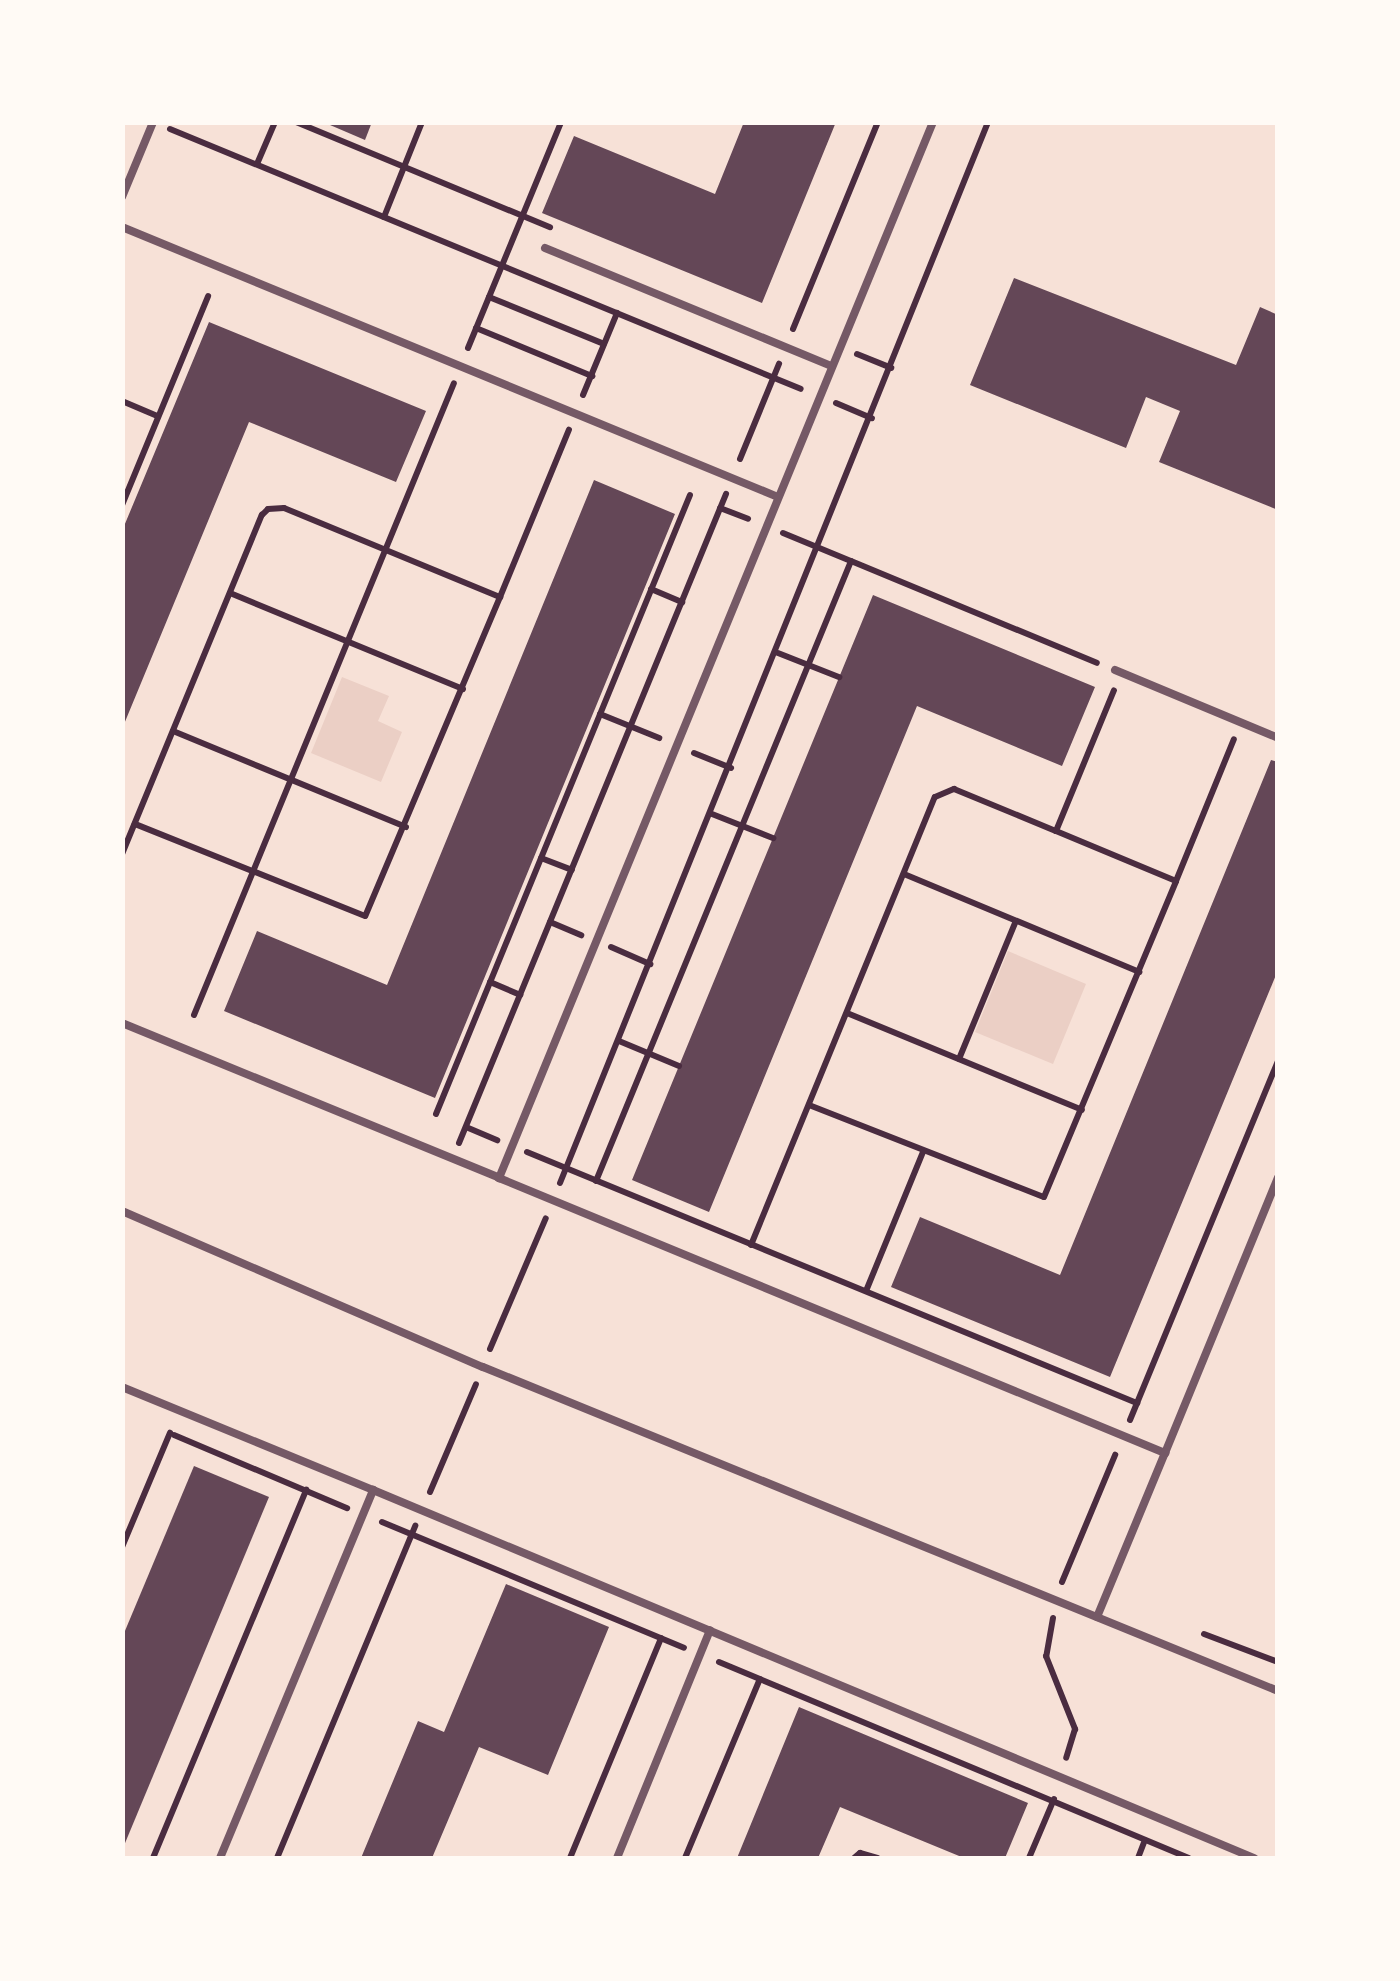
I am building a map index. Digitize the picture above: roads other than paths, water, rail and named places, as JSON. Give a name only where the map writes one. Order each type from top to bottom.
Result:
[{"type":"lane","points":[[122,196],[154,122]]},
{"type":"lane","points":[[499,1178],[932,122]]},
{"type":"lane","points":[[122,226],[778,497]]},
{"type":"lane","points":[[545,248],[832,366]]},
{"type":"lane","points":[[1115,670],[1278,738]]},
{"type":"lane","points":[[122,1023],[1165,1453]]},
{"type":"lane","points":[[1097,1617],[1278,1177]]},
{"type":"lane","points":[[122,1211],[482,1367],[1278,1690]]},
{"type":"lane","points":[[122,1386],[1254,1858]]},
{"type":"lane","points":[[220,1858],[373,1490]]},
{"type":"lane","points":[[616,1858],[710,1630]]}]
